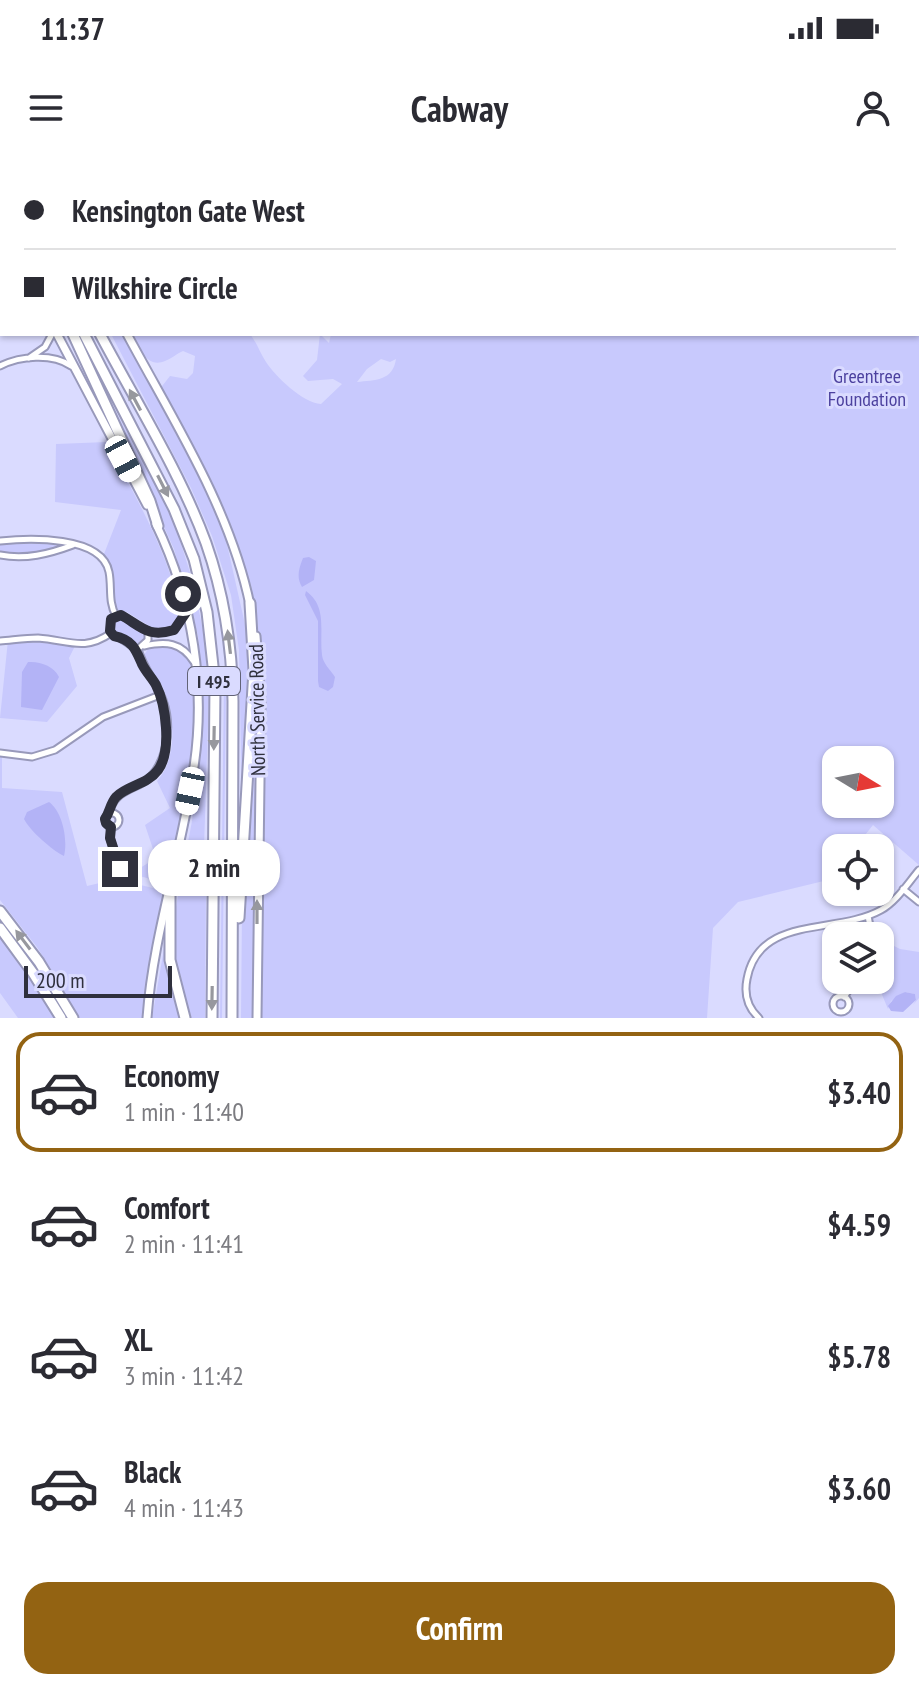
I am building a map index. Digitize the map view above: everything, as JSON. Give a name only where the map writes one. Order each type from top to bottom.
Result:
[{"type":"highway","points":[[74,336],[150,501],[158,526]]},
{"type":"highway","name":"I 495","points":[[85,336],[174,509],[194,559],[207,612],[215,684],[212,1018]]},
{"type":"highway","name":"I 495","points":[[101,336],[192,509],[212,560],[225,612],[233,701],[232,1018]]},
{"type":"highway","points":[[233,992],[238,976],[239,884],[254,670],[250,603]]},
{"type":"highway","points":[[170,889],[170,960],[185,1018]]},
{"type":"highway","points":[[0,911],[39,962],[73,1018]]},
{"type":"highway","points":[[0,928],[61,1018]]},
{"type":"main road","points":[[55,336],[158,526],[178,577],[196,666],[198,710],[195,765],[153,968],[147,1018]]},
{"type":"main road","name":"North Service Road","points":[[128,336],[216,503],[244,577],[250,603],[258,652],[261,702],[257,1018]]},
{"type":"street","points":[[28,358],[45,347],[53,336]]},
{"type":"street","points":[[1,365],[28,358],[58,358],[75,368]]},
{"type":"street","points":[[0,541],[32,539],[97,552],[109,571],[111,604],[116,616]]},
{"type":"street","points":[[0,555],[39,555],[74,545]]},
{"type":"street","points":[[116,616],[125,617],[148,633],[157,634],[174,630],[187,611]]},
{"type":"street","points":[[116,616],[109,625],[112,633],[141,648],[160,642],[172,643],[185,650],[196,666]]},
{"type":"street","points":[[0,641],[39,638],[86,645],[112,633]]},
{"type":"street","points":[[111,827],[105,821],[111,804],[118,795],[144,783],[158,770],[164,757],[164,704],[142,665],[141,648],[148,633]]},
{"type":"street","points":[[0,753],[32,757],[55,750],[103,717],[160,695]]},
{"type":"street","points":[[109,814],[115,814],[118,820],[111,827]]},
{"type":"street","points":[[111,827],[110,838],[120,869]]},
{"type":"street","points":[[759,1018],[747,999],[745,986],[749,965],[759,948],[790,933],[868,916],[884,909],[919,870]]},
{"type":"street","points":[[903,889],[919,902]]},
{"type":"street","points":[[868,916],[869,922]]},
{"type":"green space","points":[[112,336],[124,336],[207,492],[226,540],[251,651],[242,805],[239,650],[231,595],[212,536],[191,488]]},
{"type":"green space","name":"Greentree Foundation","points":[[135,336],[251,336],[266,362],[283,381],[306,399],[321,404],[342,384],[333,379],[308,381],[303,376],[317,360],[322,336],[329,343],[331,336],[919,336],[919,865],[894,843],[894,834],[883,834],[873,825],[866,834],[822,834],[822,881],[738,902],[713,928],[707,1018],[257,1018],[261,702],[254,624],[224,523],[159,390],[170,376],[187,379],[193,373],[195,356],[183,351],[165,361],[153,362],[141,350]],"holes":[[[381,359],[390,362],[396,359],[391,372],[382,378],[357,382],[367,369]]]},
{"type":"green space","points":[[94,371],[160,493],[177,531],[193,582],[204,635],[209,696],[203,877],[206,889],[205,1018],[189,1018],[173,951],[172,928],[192,821],[203,719],[198,636],[174,549]]},
{"type":"green space","points":[[107,442],[170,572],[181,618],[173,627],[154,629],[116,608],[112,571],[104,554],[121,510],[55,502],[56,444]]},
{"type":"green space","points":[[18,539],[74,545],[49,554],[0,555],[0,542]]},
{"type":"green space","points":[[121,615],[148,633],[148,640],[138,649],[110,631],[111,619]]},
{"type":"green space","points":[[8,640],[76,644],[69,658],[77,686],[47,722],[0,718]]},
{"type":"green space","points":[[150,646],[173,646],[185,653],[193,669],[196,695],[190,764],[168,884],[129,873],[130,868],[137,870],[156,858],[145,825],[170,808],[157,781],[168,761],[172,724],[163,688],[144,655]]},
{"type":"green space","points":[[224,677],[226,692],[220,1018]]},
{"type":"green space","points":[[255,715],[254,1018],[241,1018],[242,908]]},
{"type":"green space","points":[[0,757],[2,788],[62,792],[87,886],[121,878],[165,891],[144,1018],[80,1018],[37,947],[0,900]]},
{"type":"green space","points":[[0,935],[57,1018],[18,1018],[0,993]]},
{"type":"green space","points":[[166,937],[168,974],[180,1018],[152,1018]]},
{"type":"green space","points":[[894,946],[919,952],[919,998],[913,1005],[915,994],[905,992],[891,1001],[888,1009],[882,994],[894,994]]},
{"type":"shaded area","points":[[303,558],[316,561],[314,580],[302,587],[299,569]]},
{"type":"shaded area","points":[[306,591],[313,597],[320,612],[323,658],[335,677],[333,687],[328,691],[319,687],[318,621],[305,595]]},
{"type":"shaded area","points":[[28,662],[46,665],[59,677],[42,710],[21,707],[22,672]]},
{"type":"shaded area","points":[[49,802],[58,813],[63,827],[64,856],[42,840],[24,819],[27,812]]},
{"type":"shaded area","points":[[905,992],[915,994],[916,1000],[903,1012],[891,1011],[888,1006],[896,996]]},
{"type":"route","points":[[120,869],[110,838],[111,827],[105,819],[118,795],[144,783],[158,770],[164,757],[166,733],[164,704],[156,684],[142,665],[138,649],[114,636],[109,625],[111,619],[121,615],[148,633],[174,630],[181,625],[187,611],[183,594]]}]
